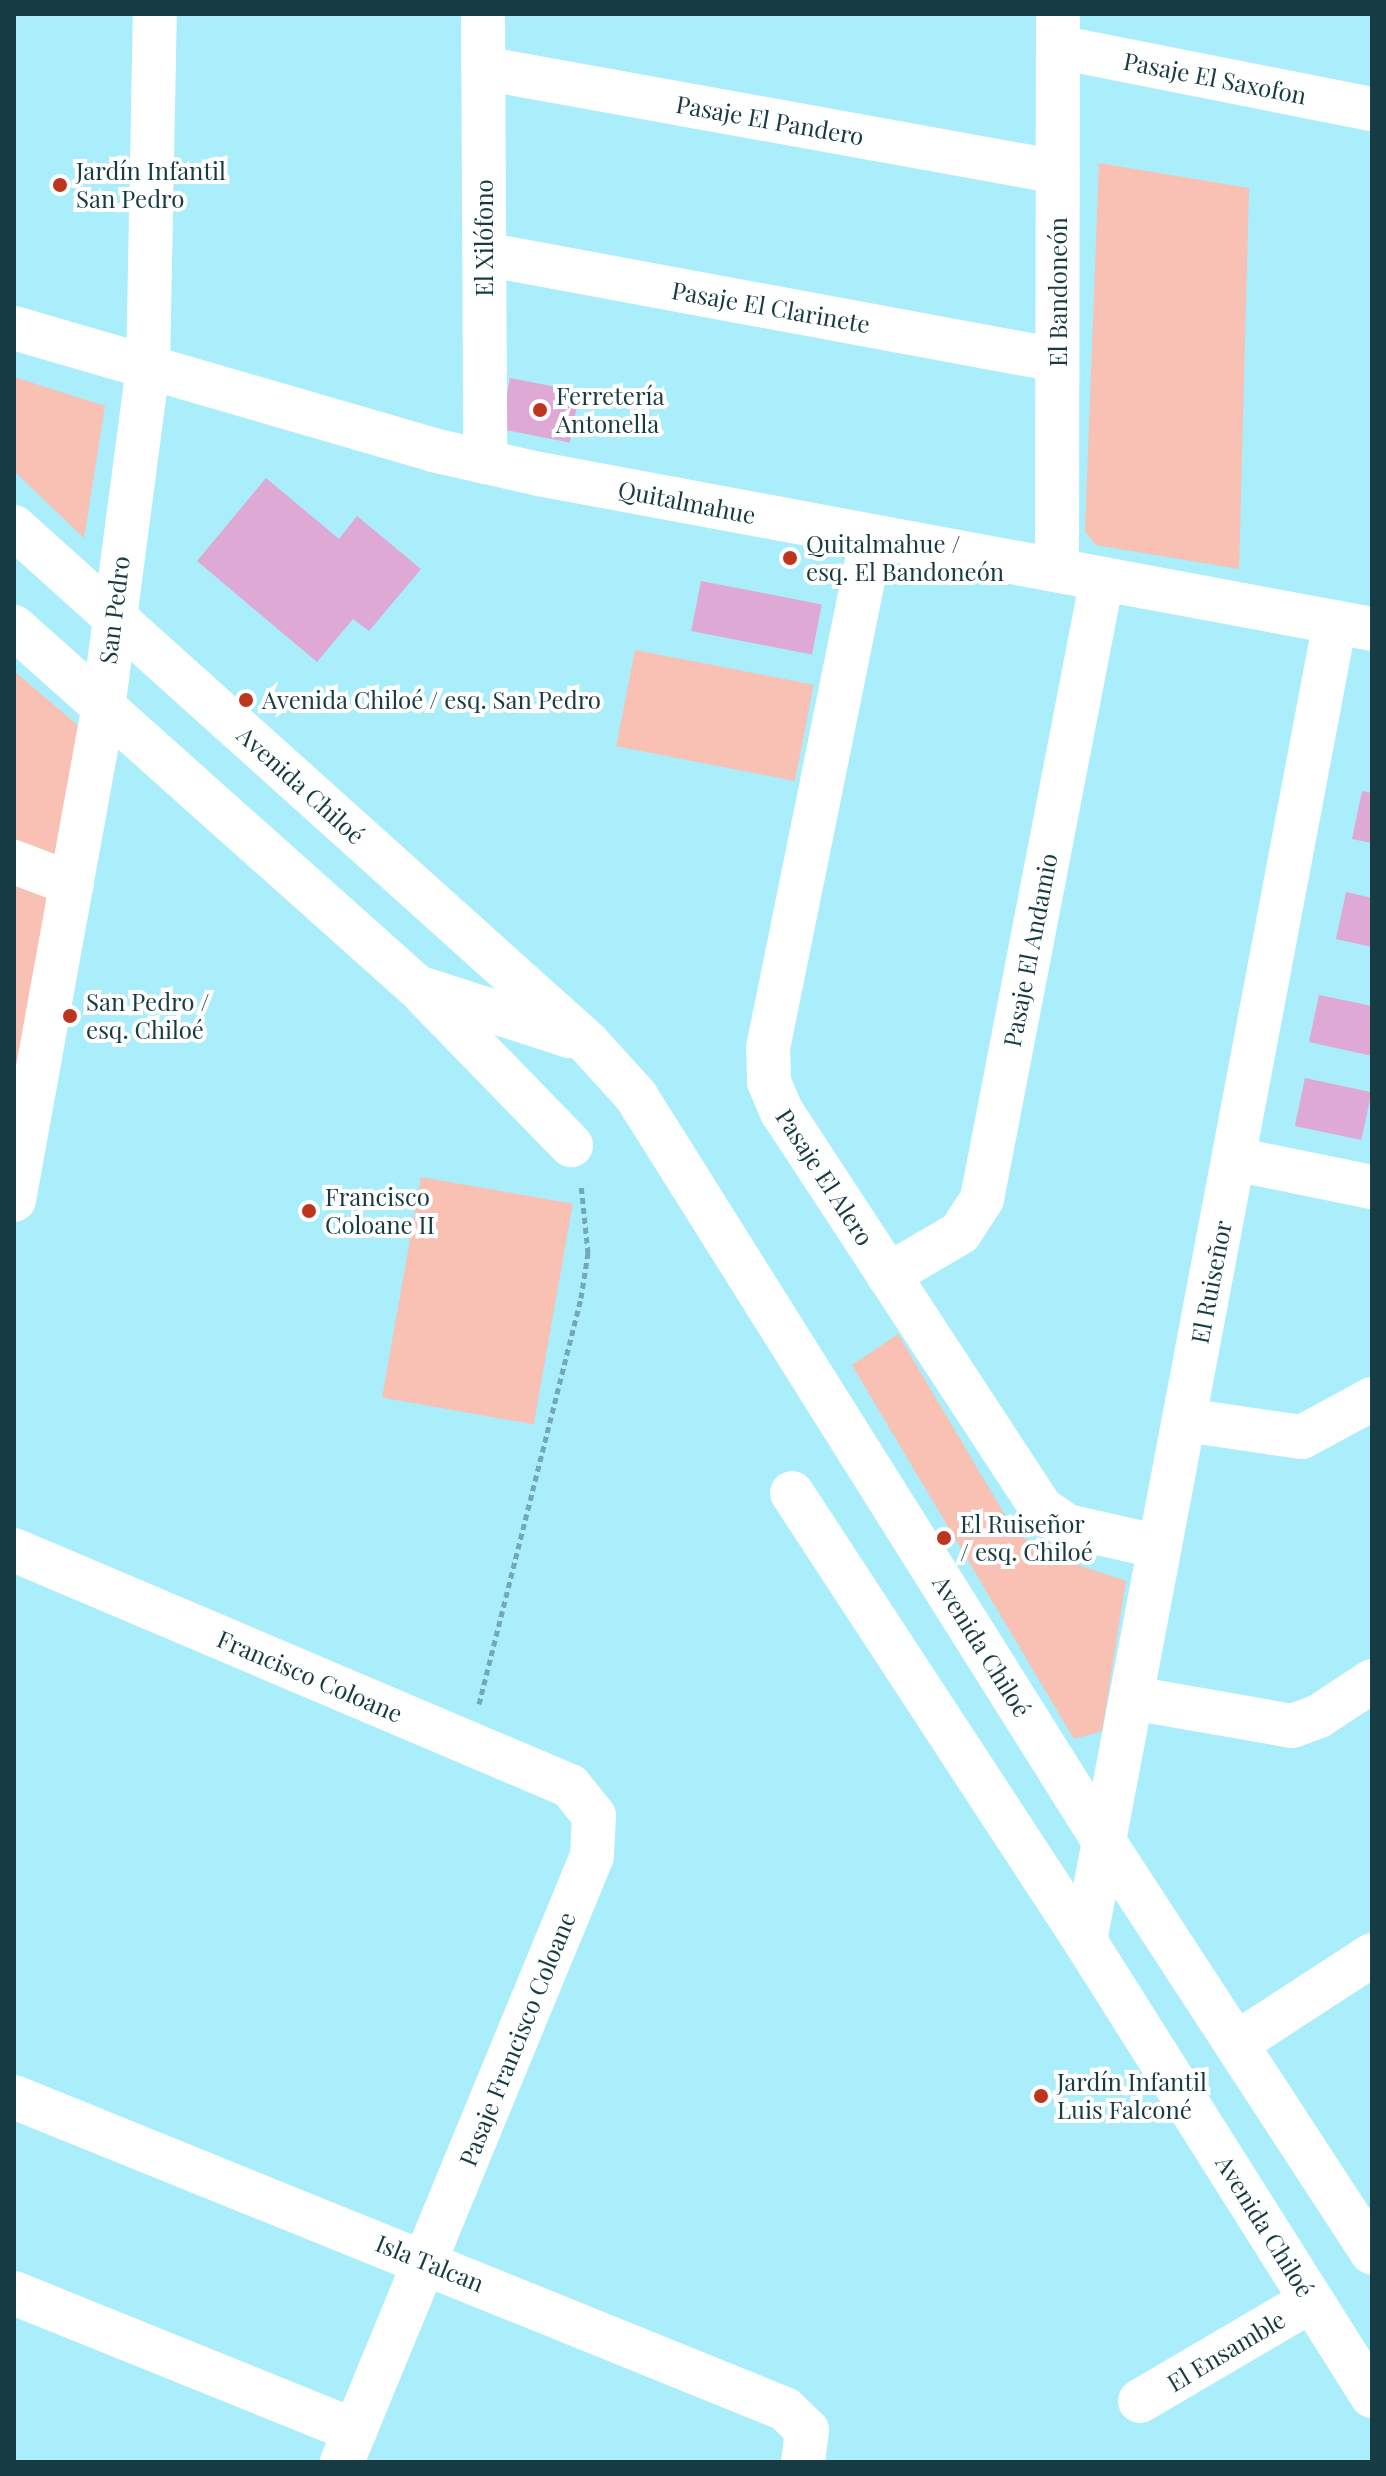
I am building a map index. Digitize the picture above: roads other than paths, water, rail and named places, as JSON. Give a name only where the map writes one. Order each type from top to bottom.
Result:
[{"type":"street","name":"San Pedro","points":[[14,1200],[103,709],[112,614],[148,369],[155,14]]},
{"type":"street","name":"El Xilófono","points":[[483,14],[485,462]]},
{"type":"street","name":"Pasaje El Saxofon","points":[[1058,31],[1372,109]]},
{"type":"street","name":"El Bandoneón","points":[[1057,570],[1058,31]]},
{"type":"street","name":"Pasaje El Pandero","points":[[483,68],[1058,172]]},
{"type":"street","name":"Pasaje El Clarinete","points":[[484,254],[1057,360]]},
{"type":"street","name":"Quitalmahue","points":[[14,328],[148,369],[485,462],[1354,626]]},
{"type":"street","name":"Avenida Chiloé","points":[[14,527],[588,1043],[657,1125],[1105,1843],[1367,2236]]},
{"type":"street","name":"Pasaje El Alero","points":[[872,536],[767,1065],[778,1105],[1041,1508],[1067,1526],[1160,1547]]},
{"type":"street","name":"Pasaje El Andamio","points":[[888,1275],[960,1233],[982,1199],[1102,579]]},
{"type":"street","name":"El Ruiseñor","points":[[1085,1941],[1234,1159],[1354,626]]},
{"type":"street","points":[[14,627],[417,987],[571,1145]]},
{"type":"street","points":[[14,862],[72,884]]},
{"type":"street","points":[[417,987],[588,1043]]},
{"type":"street","points":[[1234,1159],[1372,1187]]},
{"type":"street","points":[[1185,1420],[1302,1437],[1372,1399]]},
{"type":"street","name":"Avenida Chiloé","points":[[792,1493],[1085,1941],[1372,2396]]},
{"type":"street","name":"Francisco Coloane","points":[[14,1550],[570,1786],[594,1816]]},
{"type":"street","points":[[1132,1698],[1292,1726],[1319,1716],[1372,1681]]},
{"type":"street","name":"Pasaje Francisco Coloane","points":[[349,2447],[592,1856],[594,1816]]},
{"type":"street","points":[[1237,2043],[1372,1955]]},
{"type":"street","name":"Isla Talcan","points":[[14,2097],[426,2261],[794,2414],[809,2440],[803,2462]]},
{"type":"street","points":[[14,2293],[349,2447]]},
{"type":"street","name":"El Ensamble","points":[[1140,2401],[1312,2300]]},
{"type":"place","name":"Jardín Infantil San Pedro","points":[[60,185]]},
{"type":"place","name":"Ferretería Antonella","points":[[540,410]]},
{"type":"place","name":"Quitalmahue / esq. El Bandoneón","points":[[790,558]]},
{"type":"place","name":"Avenida Chiloé / esq. San Pedro","points":[[246,700]]},
{"type":"place","name":"San Pedro / esq. Chiloé","points":[[70,1016]]},
{"type":"place","name":"Francisco Coloane II","points":[[309,1211]]},
{"type":"place","name":"El Ruiseñor / esq. Chiloé","points":[[944,1538]]},
{"type":"place","name":"Jardín Infantil Luis Falconé","points":[[1041,2096]]}]
